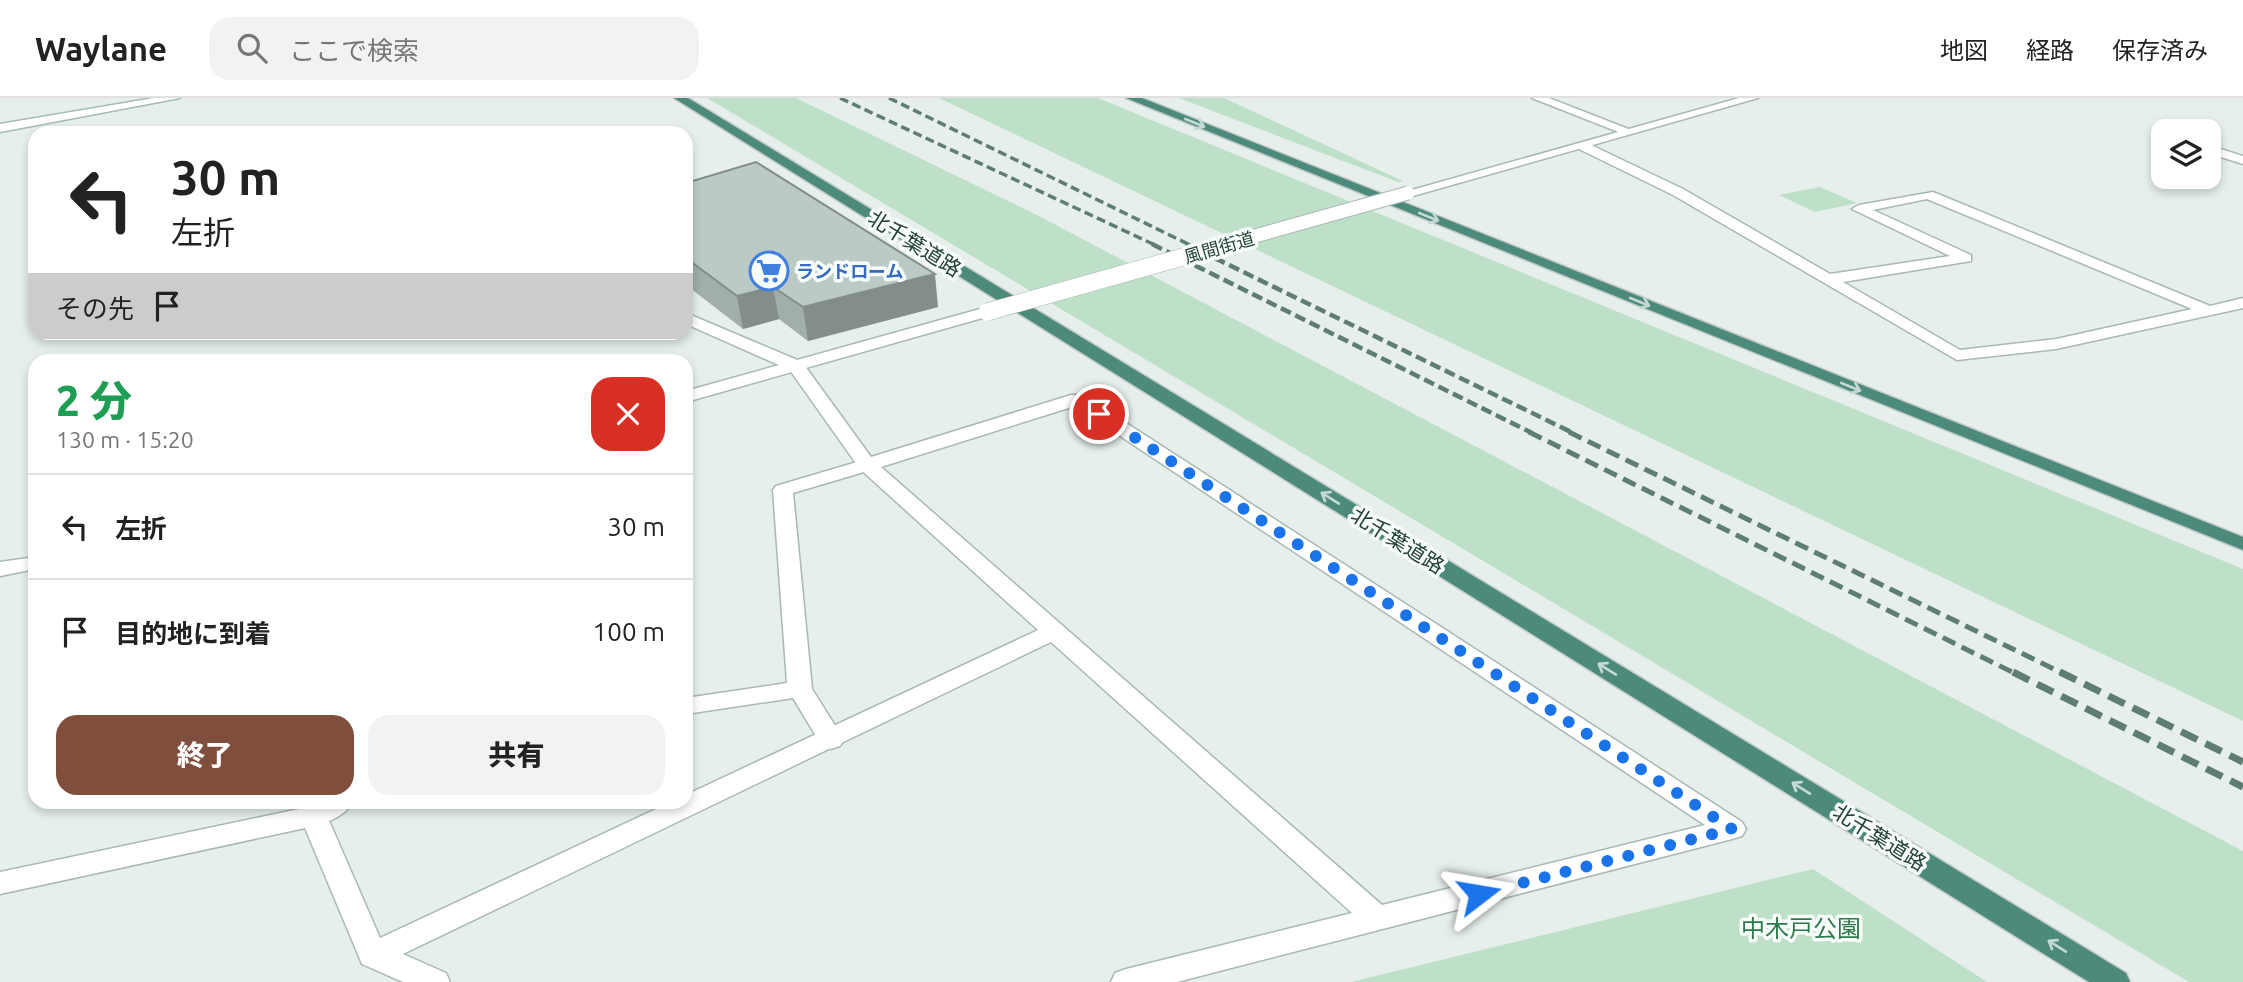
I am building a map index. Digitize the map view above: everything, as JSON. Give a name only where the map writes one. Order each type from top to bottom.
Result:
[{"type":"highway","name":"北千葉道路","points":[[680,98],[2115,982]]},
{"type":"highway","points":[[1132,98],[2243,544]]},
{"type":"street","points":[[0,118],[121,98]]},
{"type":"street","points":[[0,128],[174,98]]},
{"type":"street","points":[[1538,98],[1630,132]]},
{"type":"street","name":"風間街道","points":[[693,395],[1752,98]]},
{"type":"street","points":[[1583,146],[1678,192],[1957,355],[2056,344],[2243,303]]},
{"type":"street","points":[[2221,153],[2243,160]]},
{"type":"street","points":[[1830,279],[1966,258],[1859,209],[1928,195],[2209,311]]},
{"type":"street","points":[[693,321],[796,366],[867,465],[1378,919]]},
{"type":"street","points":[[831,740],[800,689],[783,490],[1077,399],[1732,829],[1126,982]]},
{"type":"street","points":[[0,569],[28,564]]},
{"type":"street","points":[[693,805],[1055,631]]},
{"type":"street","points":[[693,705],[800,689]]},
{"type":"street","points":[[0,883],[313,816],[327,809]]},
{"type":"street","points":[[373,955],[684,809]]},
{"type":"street","points":[[313,816],[373,955],[435,982]]},
{"type":"green space","points":[[707,98],[796,98],[1037,215],[2243,851],[2243,982],[2189,982]]},
{"type":"green space","points":[[939,98],[1098,98],[2243,569],[2243,721]]},
{"type":"green space","points":[[1179,98],[1224,98],[1403,181],[1398,182]]},
{"type":"green space","points":[[1820,187],[1857,203],[1815,212],[1779,195]]},
{"type":"green space","name":"中木戸公園","points":[[1813,869],[1987,982],[1351,982]]},
{"type":"building","points":[[756,162],[935,274],[803,307],[773,287],[737,296],[693,263],[693,181]]},
{"type":"railway","points":[[840,98],[1155,245]]},
{"type":"railway","points":[[889,98],[1190,245]]},
{"type":"railway","points":[[1152,244],[1532,433]]},
{"type":"railway","points":[[1186,244],[1573,433]]},
{"type":"railway","points":[[1529,432],[2016,674]]},
{"type":"railway","points":[[1569,432],[2064,674]]},
{"type":"railway","points":[[2013,672],[2243,787]]},
{"type":"railway","points":[[2060,672],[2243,762]]},
{"type":"place","name":"ランドローム","points":[[769,271]]},
{"type":"route","points":[[1099,414],[1732,829],[1479,894]]}]
